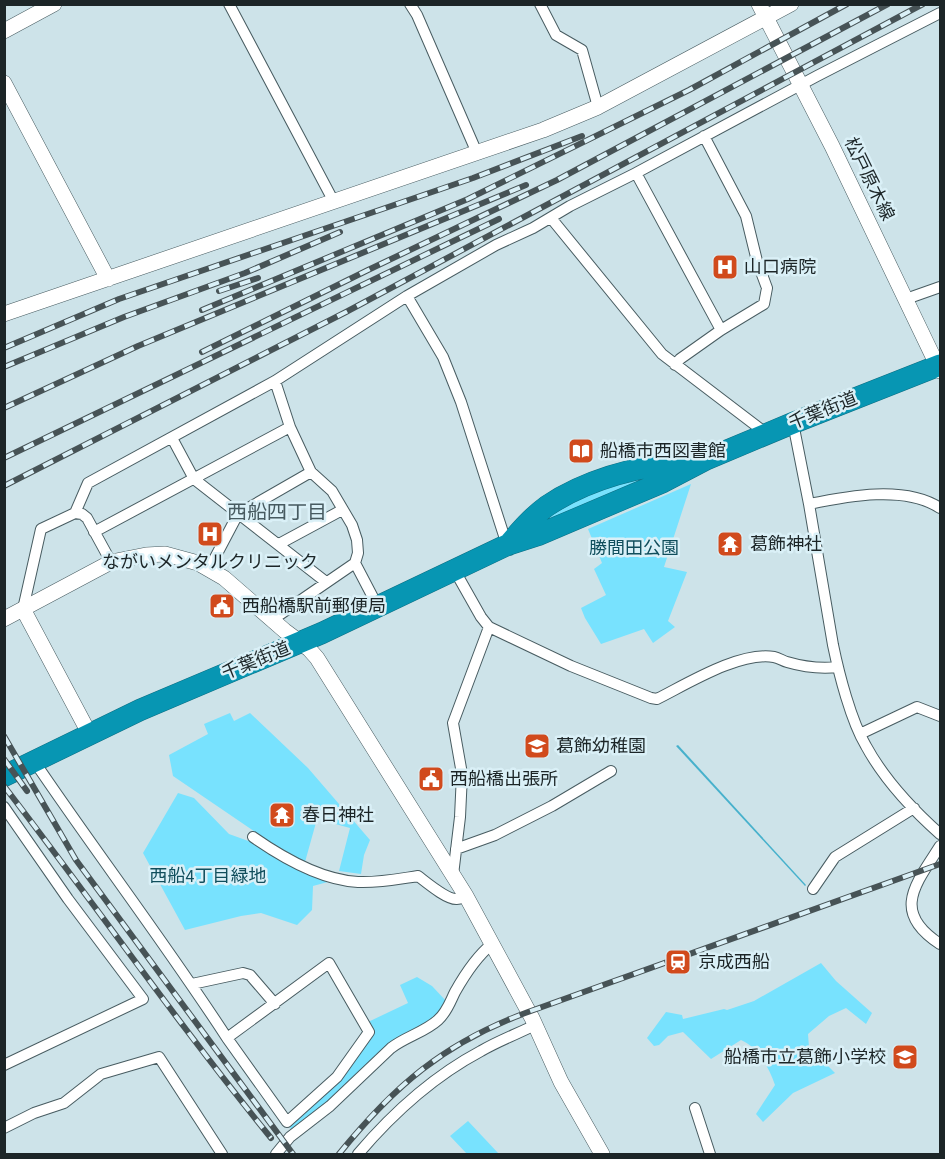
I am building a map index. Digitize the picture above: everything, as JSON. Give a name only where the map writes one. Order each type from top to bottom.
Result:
[{"type":"highway","name":"千葉街道","points":[[4,776],[89,733],[183,690],[301,642],[507,545],[528,522],[546,507],[570,493],[612,476],[635,470],[672,462],[707,459],[793,423],[940,367]]},
{"type":"street","points":[[4,31],[54,4]]},
{"type":"street","points":[[228,4],[334,202]]},
{"type":"street","points":[[410,4],[417,15],[477,153]]},
{"type":"street","points":[[540,4],[556,35],[582,50],[598,107]]},
{"type":"street","points":[[4,315],[543,130],[598,107],[763,11],[791,4]]},
{"type":"street","name":"松戸原木線","points":[[763,11],[940,367]]},
{"type":"street","points":[[75,513],[88,483],[275,381],[407,296],[495,245],[551,218],[940,13]]},
{"type":"street","points":[[4,83],[108,279]]},
{"type":"street","points":[[675,365],[721,330],[764,304],[767,288],[757,261],[746,216],[704,136]]},
{"type":"street","points":[[636,173],[721,330]]},
{"type":"street","points":[[551,218],[662,354],[767,434]]},
{"type":"street","points":[[906,299],[940,287]]},
{"type":"street","points":[[407,296],[443,357],[458,393],[507,545]]},
{"type":"street","points":[[272,620],[355,563],[358,553],[357,540],[332,491],[311,472],[290,427],[275,381]]},
{"type":"street","points":[[793,423],[838,667],[860,735],[877,762],[914,808],[940,834]]},
{"type":"street","points":[[94,532],[290,427]]},
{"type":"street","points":[[172,438],[194,479],[326,582]]},
{"type":"street","points":[[209,569],[238,514],[311,472]]},
{"type":"street","points":[[809,504],[846,497],[882,494],[909,497],[940,508]]},
{"type":"street","points":[[279,544],[342,510]]},
{"type":"street","points":[[89,733],[23,609],[41,529],[75,513],[84,515],[111,562]]},
{"type":"street","points":[[4,619],[111,562],[165,554],[181,557],[224,578],[301,642],[317,658],[466,896],[535,1025],[561,1082],[602,1155]]},
{"type":"street","points":[[355,563],[378,607]]},
{"type":"street","points":[[455,571],[489,627],[571,666],[651,698],[657,699],[725,665],[754,658],[774,657],[786,662],[823,669],[838,667]]},
{"type":"street","points":[[453,875],[460,817],[462,774],[453,723],[489,627]]},
{"type":"street","points":[[860,735],[917,707],[940,716]]},
{"type":"street","points":[[34,761],[104,863],[192,984],[226,1038],[287,1122],[337,1077],[369,1032],[329,963],[226,1038]]},
{"type":"street","points":[[456,849],[495,835],[552,806],[611,771]]},
{"type":"street","points":[[4,807],[68,899],[143,999],[4,1065]]},
{"type":"street","points":[[813,889],[835,857],[914,808]]},
{"type":"street","points":[[253,837],[303,867],[332,877],[357,882],[384,882],[418,876],[433,888],[456,900],[466,896]]},
{"type":"street","points":[[940,846],[914,890],[912,903],[912,916],[919,928],[940,944]]},
{"type":"street","points":[[276,1155],[290,1137],[330,1106],[391,1048],[438,1020],[447,1010],[455,992],[478,958],[492,944]]},
{"type":"street","points":[[192,984],[243,973],[250,975],[275,1004]]},
{"type":"street","points":[[358,1155],[376,1132],[433,1082],[481,1051],[535,1025]]},
{"type":"street","points":[[5,1124],[64,1103],[101,1074],[159,1057],[222,1155]]},
{"type":"street","points":[[695,1108],[710,1155]]},
{"type":"green space","points":[[658,473],[547,523],[544,516],[614,483]]},
{"type":"green space","name":"勝間田公園","points":[[691,484],[664,567],[687,572],[668,621],[675,627],[653,643],[644,629],[601,644],[581,608],[606,595],[594,569],[602,563],[588,529]]},
{"type":"green space","points":[[230,713],[234,721],[250,713],[308,768],[370,840],[364,855],[361,874],[339,871],[350,828],[317,819],[305,862],[276,846],[173,776],[169,755],[208,734],[204,724]]},
{"type":"green space","name":"西船4丁目緑地","points":[[178,793],[194,798],[229,834],[265,847],[335,880],[313,886],[312,910],[297,925],[261,913],[185,930],[143,853]]},
{"type":"green space","points":[[821,963],[836,981],[872,1013],[866,1024],[846,1008],[829,1016],[808,1034],[809,1047],[835,1073],[793,1093],[763,1122],[756,1114],[775,1085],[762,1059],[747,1043],[741,1040],[711,1059],[683,1032],[668,1036],[659,1045],[654,1046],[647,1038],[666,1012],[682,1015],[683,1019],[727,1010],[754,1001]]},
{"type":"green space","points":[[417,977],[432,986],[447,1002],[443,1010],[292,1131],[288,1124],[340,1079],[368,1022],[408,1003],[400,985]]},
{"type":"green space","points":[[468,1121],[499,1154],[467,1154],[450,1136]]},
{"type":"shaded area","points":[[678,745],[806,885],[805,886],[676,746]]},
{"type":"railway","points":[[202,310],[468,199],[689,90],[847,4]]},
{"type":"railway","points":[[202,352],[557,180],[888,4]]},
{"type":"railway","points":[[4,486],[346,312],[923,4]]},
{"type":"railway","points":[[4,348],[119,299],[473,178],[582,136]]},
{"type":"railway","points":[[4,408],[138,346],[526,185]]},
{"type":"railway","points":[[4,458],[499,219]]},
{"type":"railway","points":[[4,367],[124,317],[245,273],[340,232]]},
{"type":"railway","points":[[219,291],[258,278]]},
{"type":"railway","points":[[4,736],[76,860],[293,1154]]},
{"type":"railway","points":[[4,759],[27,791]]},
{"type":"railway","points":[[4,786],[271,1138]]},
{"type":"railway","points":[[339,1154],[380,1107],[423,1069],[446,1053],[498,1024],[940,864]]},
{"type":"place","name":"山口病院","points":[[725,267]]},
{"type":"place","name":"船橋市西図書館","points":[[581,451]]},
{"type":"place","name":"ながいメンタルクリニック","points":[[210,534]]},
{"type":"place","name":"葛飾神社","points":[[730,544]]},
{"type":"place","name":"西船橋駅前郵便局","points":[[222,606]]},
{"type":"place","name":"葛飾幼稚園","points":[[537,746]]},
{"type":"place","name":"西船橋出張所","points":[[431,779]]},
{"type":"place","name":"春日神社","points":[[282,815]]},
{"type":"place","name":"京成西船","points":[[678,962]]},
{"type":"place","name":"船橋市立葛飾小学校","points":[[905,1057]]},
{"type":"district","name":"西船四丁目","points":[[277,513]]}]
